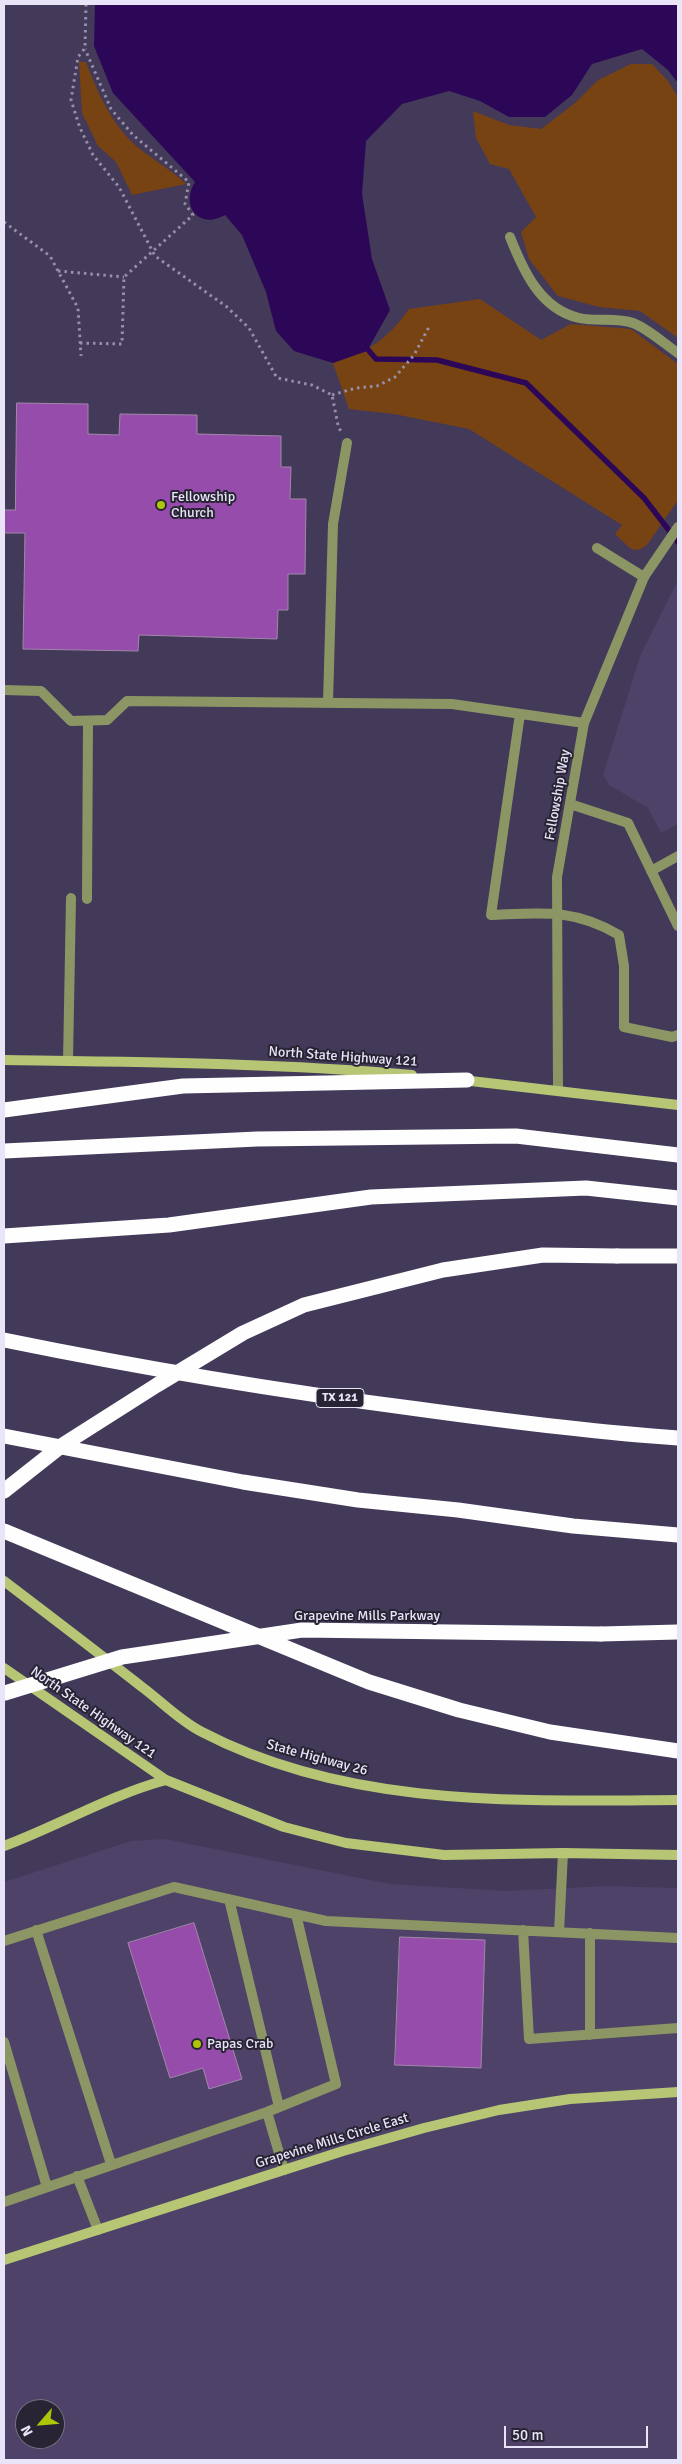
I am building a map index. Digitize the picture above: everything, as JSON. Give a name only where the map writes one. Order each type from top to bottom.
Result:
[{"type":"highway","points":[[4,1110],[183,1086],[466,1080]]},
{"type":"highway","points":[[4,1151],[257,1139],[516,1136],[678,1155]]},
{"type":"highway","points":[[4,1236],[169,1225],[371,1197],[586,1188],[678,1198]]},
{"type":"highway","points":[[4,1491],[61,1446],[157,1385],[243,1333],[304,1305],[443,1270],[543,1255],[678,1256]]},
{"type":"highway","name":"TX 121","points":[[4,1340],[136,1367],[372,1403],[543,1426],[678,1438]]},
{"type":"highway","points":[[4,1436],[243,1482],[358,1500],[458,1510],[573,1526],[678,1535]]},
{"type":"highway","points":[[4,1531],[369,1682],[459,1710],[550,1732],[678,1751]]},
{"type":"highway","name":"Grapevine Mills Parkway","points":[[5,1693],[122,1657],[302,1630],[601,1634],[678,1632]]},
{"type":"main road","name":"North State Highway 121","points":[[4,1060],[342,1069],[466,1080],[678,1105]]},
{"type":"main road","name":"State Highway 26","points":[[4,1581],[200,1731],[277,1764],[347,1783],[430,1794],[509,1801],[678,1800]]},
{"type":"main road","name":"North State Highway 121","points":[[4,1668],[166,1780]]},
{"type":"main road","points":[[4,1846],[41,1832],[142,1786],[166,1780],[284,1827],[346,1843],[444,1855],[563,1853],[678,1855]]},
{"type":"main road","name":"Grapevine Mills Circle East","points":[[4,2260],[284,2170],[424,2128],[499,2110],[570,2099],[678,2092]]},
{"type":"street","points":[[510,236],[523,269],[535,288],[554,307],[579,318],[633,323],[678,354]]},
{"type":"street","points":[[328,703],[333,524],[348,443]]},
{"type":"street","name":"Fellowship Way","points":[[558,1090],[557,877],[584,723],[644,577],[678,527]]},
{"type":"street","points":[[597,548],[644,577]]},
{"type":"street","points":[[4,690],[41,691],[71,721],[107,720],[128,701],[452,704],[584,723]]},
{"type":"street","points":[[520,714],[491,915],[558,913],[599,923],[619,935],[624,966],[624,1027],[672,1037],[678,1035]]},
{"type":"street","points":[[87,899],[88,721]]},
{"type":"street","points":[[570,804],[628,823],[678,926]]},
{"type":"street","points":[[651,871],[678,856]]},
{"type":"street","points":[[68,1061],[71,898]]},
{"type":"street","points":[[559,1932],[563,1853]]},
{"type":"street","points":[[4,1941],[174,1887],[326,1921],[678,1938]]},
{"type":"street","points":[[229,1899],[279,2107]]},
{"type":"street","points":[[4,2202],[267,2112],[336,2084],[296,1914]]},
{"type":"street","points":[[36,1930],[111,2164]]},
{"type":"street","points":[[523,1930],[529,2039],[678,2028]]},
{"type":"street","points":[[590,1933],[590,2035]]},
{"type":"street","points":[[4,2042],[47,2187]]},
{"type":"street","points":[[267,2112],[284,2170]]},
{"type":"street","points":[[77,2176],[98,2230]]},
{"type":"path","points":[[80,343],[122,344],[124,277],[193,215],[185,204],[185,193],[189,182],[133,135],[111,109],[85,48],[86,4]]},
{"type":"path","points":[[85,48],[78,57],[71,100],[80,128],[93,155],[119,187],[155,256],[227,306],[249,328],[278,378],[312,385],[332,395],[356,388],[377,386],[395,377],[403,368],[414,355],[430,325]]},
{"type":"path","points":[[4,222],[50,256],[78,308],[81,356]]},
{"type":"path","points":[[58,271],[124,277]]},
{"type":"path","points":[[332,395],[338,425],[348,443]]},
{"type":"shaded area","points":[[95,4],[678,4],[678,83],[668,70],[642,49],[592,64],[572,95],[545,117],[509,117],[480,101],[449,91],[402,104],[366,141],[362,194],[372,259],[390,310],[367,351],[333,363],[294,351],[276,331],[266,292],[242,235],[225,215],[207,220],[195,213],[191,207],[190,199],[195,182],[113,93],[94,46]]},
{"type":"shaded area","points":[[79,62],[86,62],[105,105],[125,134],[139,148],[186,184],[132,195],[116,162],[98,146],[82,113]]},
{"type":"shaded area","points":[[631,64],[652,64],[668,81],[678,97],[678,338],[640,311],[599,307],[558,296],[529,259],[521,232],[536,217],[509,169],[490,164],[476,138],[473,111],[509,125],[541,129],[575,103],[598,80]]},
{"type":"shaded area","points":[[480,299],[541,340],[571,324],[631,329],[678,364],[678,500],[647,545],[639,550],[631,549],[615,534],[622,525],[469,429],[394,414],[349,409],[333,363],[376,343],[392,329],[409,309]]},
{"type":"shaded area","points":[[678,580],[678,824],[661,833],[648,808],[609,785],[603,775],[640,656]]},
{"type":"shaded area","points":[[165,1839],[390,1884],[506,1891],[607,1886],[678,1888],[678,2460],[4,2460],[4,1882],[131,1841]]},
{"type":"building","name":"Fellowship Church","points":[[17,403],[88,404],[88,434],[119,435],[120,414],[197,415],[197,434],[281,436],[281,467],[291,467],[290,499],[306,499],[305,574],[288,574],[288,610],[278,610],[277,639],[139,635],[138,651],[23,649],[25,533],[4,533],[4,510],[15,510]]},
{"type":"building","points":[[194,1923],[242,2079],[209,2089],[203,2068],[170,2078],[128,1943]]},
{"type":"building","points":[[400,1937],[485,1940],[481,2068],[395,2065]]},
{"type":"waterway","points":[[364,345],[376,359],[437,360],[526,383],[644,498],[678,542]]},
{"type":"place","name":"Fellowship Church","points":[[161,505]]},
{"type":"place","name":"Papas Crab","points":[[197,2044]]}]
